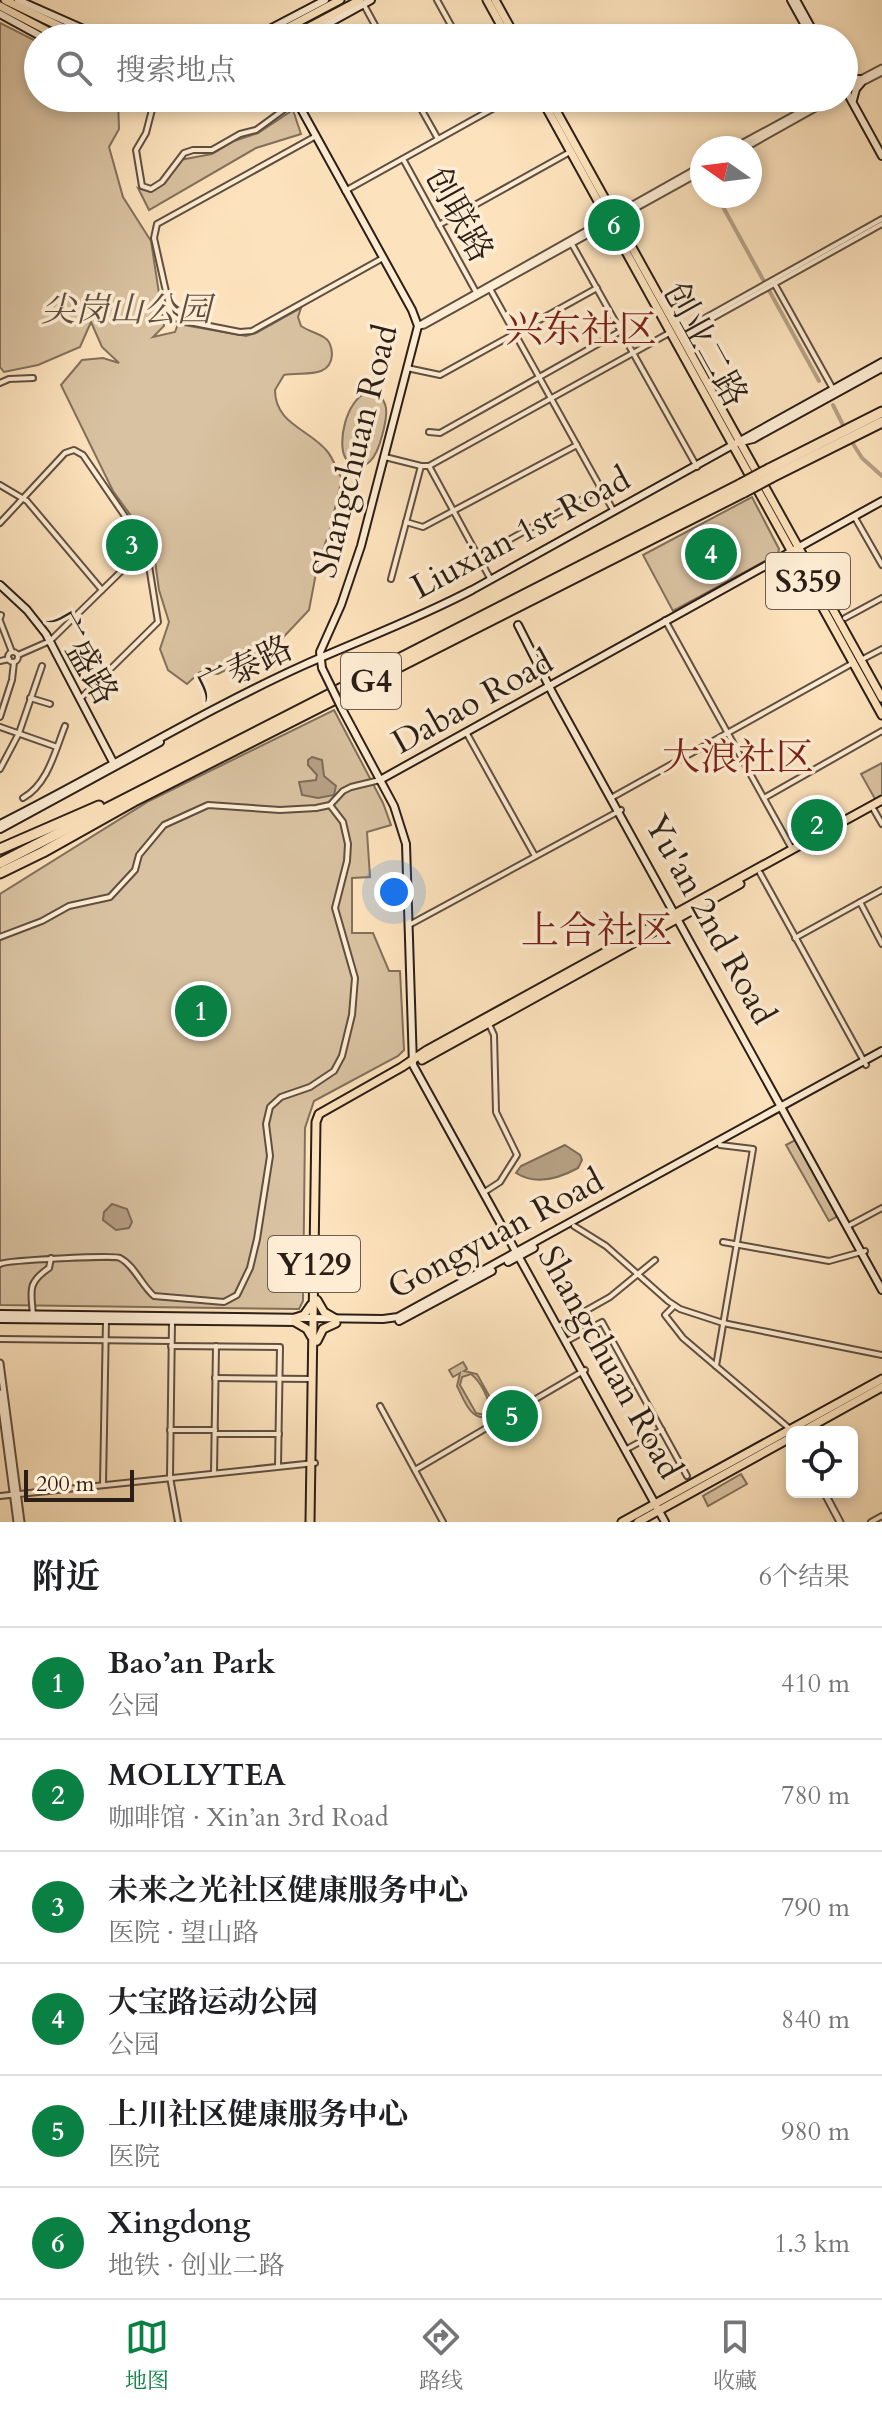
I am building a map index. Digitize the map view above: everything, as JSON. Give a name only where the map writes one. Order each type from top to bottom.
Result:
[{"type":"highway","name":"G4","points":[[852,432],[882,412]]},
{"type":"highway","name":"G4","points":[[0,875],[134,801],[841,437],[882,422]]},
{"type":"highway","name":"G4","points":[[0,863],[742,488]]},
{"type":"highway","points":[[0,849],[132,794]]},
{"type":"main road","points":[[5,0],[52,24]]},
{"type":"main road","points":[[18,0],[72,24]]},
{"type":"main road","points":[[279,24],[325,0]]},
{"type":"main road","points":[[295,24],[340,0]]},
{"type":"main road","points":[[487,0],[500,24]]},
{"type":"main road","points":[[495,0],[508,24]]},
{"type":"main road","points":[[794,0],[807,24]]},
{"type":"main road","points":[[318,24],[365,2]]},
{"type":"main road","points":[[326,24],[365,2]]},
{"type":"main road","points":[[0,6],[34,24]]},
{"type":"main road","points":[[0,14],[24,27]]},
{"type":"main road","points":[[858,85],[860,81]]},
{"type":"main road","points":[[858,111],[882,156]]},
{"type":"main road","name":"Shangchuan Road","points":[[303,112],[418,326],[355,565],[319,659],[394,806],[406,844],[414,1062],[667,1522]]},
{"type":"main road","name":"创业二路","points":[[549,112],[681,334],[738,444]]},
{"type":"main road","name":"创业二路","points":[[556,112],[671,332],[738,444]]},
{"type":"main road","points":[[855,112],[882,163]]},
{"type":"main road","name":"Liuxian 1st Road","points":[[319,659],[406,623],[491,580],[833,389],[882,365]]},
{"type":"main road","name":"Liuxian 1st Road","points":[[738,444],[753,439],[882,365]]},
{"type":"main road","name":"S359","points":[[738,444],[857,661],[882,715]]},
{"type":"main road","name":"Dabao Road","points":[[380,780],[882,503]]},
{"type":"main road","name":"广盛路","points":[[0,585],[27,610],[50,641],[114,764]]},
{"type":"main road","name":"Yu'an 2nd Road","points":[[518,625],[882,1283]]},
{"type":"main road","name":"广泰路","points":[[0,826],[319,659]]},
{"type":"main road","name":"S359","points":[[857,661],[882,698]]},
{"type":"main road","points":[[414,1062],[792,849],[879,805]]},
{"type":"main road","points":[[677,915],[760,873],[879,805]]},
{"type":"main road","name":"Y129","points":[[312,1522],[317,1118],[323,1111],[414,1062],[491,1028],[677,915]]},
{"type":"main road","name":"Gongyuan Road","points":[[0,1317],[33,1315],[383,1324],[403,1320],[882,1054]]},
{"type":"main road","name":"Yu'an 2nd Road","points":[[784,1108],[850,1225],[882,1290]]},
{"type":"main road","name":"Gongyuan Road","points":[[519,1254],[784,1108]]},
{"type":"main road","points":[[315,1300],[336,1321],[323,1329],[315,1341],[307,1329],[295,1320],[307,1312],[315,1300]]},
{"type":"main road","name":"Gongyuan Road","points":[[0,1317],[172,1319]]},
{"type":"main road","name":"Y129","points":[[313,1463],[315,1341]]},
{"type":"main road","points":[[803,1426],[882,1379]]},
{"type":"main road","points":[[812,1426],[882,1387]]},
{"type":"main road","points":[[622,1522],[658,1507],[786,1436]]},
{"type":"main road","points":[[638,1522],[658,1507]]},
{"type":"street","points":[[437,0],[450,24]]},
{"type":"street","points":[[365,2],[375,24]]},
{"type":"street","points":[[860,81],[882,70]]},
{"type":"street","points":[[151,112],[146,133],[136,150],[142,186],[151,189],[162,182],[184,153],[212,150],[240,134],[256,130],[279,112]]},
{"type":"street","points":[[423,112],[438,139]]},
{"type":"street","points":[[345,191],[487,112]]},
{"type":"street","points":[[756,136],[800,112]]},
{"type":"street","points":[[762,138],[808,112]]},
{"type":"street","points":[[316,136],[159,221],[153,234],[169,311],[176,319],[246,332],[383,258]]},
{"type":"street","points":[[439,225],[570,152]]},
{"type":"street","name":"创联路","points":[[403,159],[476,292]]},
{"type":"street","points":[[418,326],[690,175]]},
{"type":"street","points":[[681,334],[882,221]]},
{"type":"street","points":[[573,246],[697,467]]},
{"type":"street","points":[[771,284],[833,389]]},
{"type":"street","points":[[418,326],[489,287]]},
{"type":"street","points":[[489,287],[614,512]]},
{"type":"street","points":[[407,368],[440,375],[597,288]]},
{"type":"street","points":[[429,432],[440,433],[621,331]]},
{"type":"street","points":[[384,456],[429,466],[671,332]]},
{"type":"street","points":[[0,383],[9,379],[33,378]]},
{"type":"street","points":[[406,522],[423,527],[577,445]]},
{"type":"street","points":[[0,523],[65,453],[78,451],[146,547],[158,622],[80,699]]},
{"type":"street","points":[[391,579],[421,466]]},
{"type":"street","points":[[429,466],[491,580]]},
{"type":"street","points":[[0,485],[23,497],[102,590]]},
{"type":"street","points":[[505,542],[601,489]]},
{"type":"street","points":[[855,518],[882,565]]},
{"type":"street","points":[[0,661],[12,660],[50,641],[146,547]]},
{"type":"street","points":[[845,618],[882,598]]},
{"type":"street","points":[[0,618],[12,652],[12,680],[0,717]]},
{"type":"street","points":[[666,622],[792,849]]},
{"type":"street","points":[[612,797],[882,649]]},
{"type":"street","points":[[12,652],[18,655]]},
{"type":"street","points":[[0,769],[19,733],[42,666]]},
{"type":"street","points":[[30,698],[50,704]]},
{"type":"street","points":[[23,798],[41,781],[65,726]]},
{"type":"street","points":[[0,727],[57,747]]},
{"type":"street","points":[[764,798],[882,731]]},
{"type":"street","points":[[466,732],[535,856]]},
{"type":"street","points":[[0,937],[42,921],[69,906],[110,897],[135,870],[139,855],[158,830],[208,805],[307,810],[330,805],[343,791],[380,780]]},
{"type":"street","points":[[0,1264],[3,1261],[51,1258],[118,1257],[148,1291],[160,1298],[224,1302],[237,1295],[250,1268],[257,1239],[270,1156],[266,1124],[270,1107],[281,1097],[310,1087],[334,1071],[342,1056],[352,1015],[355,978],[335,908],[347,861],[348,844],[343,822],[330,805]]},
{"type":"street","points":[[879,805],[882,824]]},
{"type":"street","points":[[411,924],[620,811]]},
{"type":"street","points":[[760,873],[865,1063]]},
{"type":"street","points":[[795,938],[882,890]]},
{"type":"street","points":[[860,902],[882,944]]},
{"type":"street","points":[[484,1191],[500,1182],[517,1155],[496,1112],[491,1028]]},
{"type":"street","points":[[716,1366],[753,1149],[720,1145]]},
{"type":"street","points":[[850,1225],[882,1208]]},
{"type":"street","points":[[582,1221],[584,1231]]},
{"type":"street","points":[[574,1226],[639,1274],[674,1306],[723,1323],[882,1355]]},
{"type":"street","points":[[723,1242],[829,1261],[863,1252]]},
{"type":"street","points":[[33,1315],[32,1285],[36,1276],[49,1268],[51,1258]]},
{"type":"street","points":[[559,1326],[610,1297],[655,1260]]},
{"type":"street","points":[[674,1306],[665,1315],[683,1338],[786,1429]]},
{"type":"street","points":[[172,1319],[170,1477],[178,1522]]},
{"type":"street","points":[[103,1484],[106,1320]]},
{"type":"street","points":[[567,1341],[602,1322],[687,1476]]},
{"type":"street","points":[[0,1339],[280,1347],[278,1466]]},
{"type":"street","points":[[214,1473],[216,1346]]},
{"type":"street","points":[[0,1363],[19,1522]]},
{"type":"street","points":[[415,1470],[584,1371]]},
{"type":"street","points":[[215,1378],[312,1379]]},
{"type":"street","points":[[0,1393],[2,1431],[15,1493]]},
{"type":"street","points":[[380,1406],[443,1522]]},
{"type":"street","points":[[170,1430],[279,1434]]},
{"type":"street","points":[[627,1449],[662,1430]]},
{"type":"street","points":[[0,1496],[313,1463]]},
{"type":"street","points":[[827,1498],[840,1522]]},
{"type":"street","points":[[871,1522],[882,1516]]},
{"type":"green space","name":"尖岗山公园","points":[[0,23],[24,35],[24,112],[118,112],[119,129],[109,147],[123,197],[151,241],[164,326],[153,337],[175,332],[178,324],[246,336],[301,308],[298,317],[301,326],[328,341],[332,355],[326,368],[314,373],[284,375],[275,390],[281,411],[294,425],[320,443],[342,479],[317,568],[309,610],[277,644],[218,674],[200,672],[187,684],[168,670],[160,649],[169,622],[159,590],[153,546],[113,491],[61,385],[82,360],[103,358],[119,363],[102,347],[91,322],[80,347],[38,365],[4,372],[0,367]]},
{"type":"green space","points":[[294,112],[301,134],[256,148],[149,210],[138,188],[150,192],[163,183],[180,160],[212,154],[234,141],[258,133]]},
{"type":"green space","points":[[366,393],[381,398],[386,415],[374,456],[360,466],[346,459],[342,443],[345,423],[353,404]]},
{"type":"green space","points":[[752,497],[779,549],[778,554],[673,611],[643,555]]},
{"type":"green space","points":[[334,710],[383,803],[391,825],[367,832],[370,877],[352,878],[352,933],[373,933],[389,971],[400,971],[404,1050],[314,1101],[305,1128],[303,1301],[299,1309],[0,1305],[0,894],[149,801]]},
{"type":"green space","points":[[882,763],[882,795],[875,799],[861,774]]},
{"type":"green space","points":[[797,1139],[840,1215],[829,1221],[786,1145]]},
{"type":"green space","points":[[463,1362],[467,1369],[464,1371],[477,1374],[492,1401],[494,1410],[488,1417],[477,1416],[468,1408],[457,1386],[460,1373],[453,1377],[449,1370]],"holes":[[[471,1374],[488,1402],[489,1411],[484,1415],[476,1413],[460,1385],[462,1377]]]},
{"type":"green space","points":[[741,1474],[747,1484],[708,1506],[703,1496]]},
{"type":"shaded area","points":[[312,757],[322,760],[324,776],[336,786],[334,795],[318,798],[302,795],[299,782],[316,780],[317,775],[308,765]]},
{"type":"shaded area","points":[[565,1145],[580,1155],[582,1160],[578,1168],[539,1180],[516,1173],[521,1166]]},
{"type":"shaded area","points":[[112,1204],[127,1209],[132,1222],[129,1228],[116,1230],[103,1220],[104,1212]]},
{"type":"waterway","points":[[724,208],[819,381]]},
{"type":"waterway","points":[[833,405],[846,431]]},
{"type":"waterway","points":[[850,439],[862,458],[882,476]]},
{"type":"place","name":"Xingdong","points":[[614,225]]},
{"type":"place","name":"未来之光社区健康服务中心","points":[[132,545]]},
{"type":"place","name":"大宝路运动公园","points":[[711,554]]},
{"type":"place","name":"MOLLYTEA","points":[[817,825]]},
{"type":"place","name":"Bao’an Park","points":[[201,1011]]},
{"type":"place","name":"上川社区健康服务中心","points":[[512,1416]]},
{"type":"district","name":"兴东社区","points":[[581,329]]},
{"type":"district","name":"大浪社区","points":[[738,757]]},
{"type":"district","name":"上合社区","points":[[597,930]]}]
